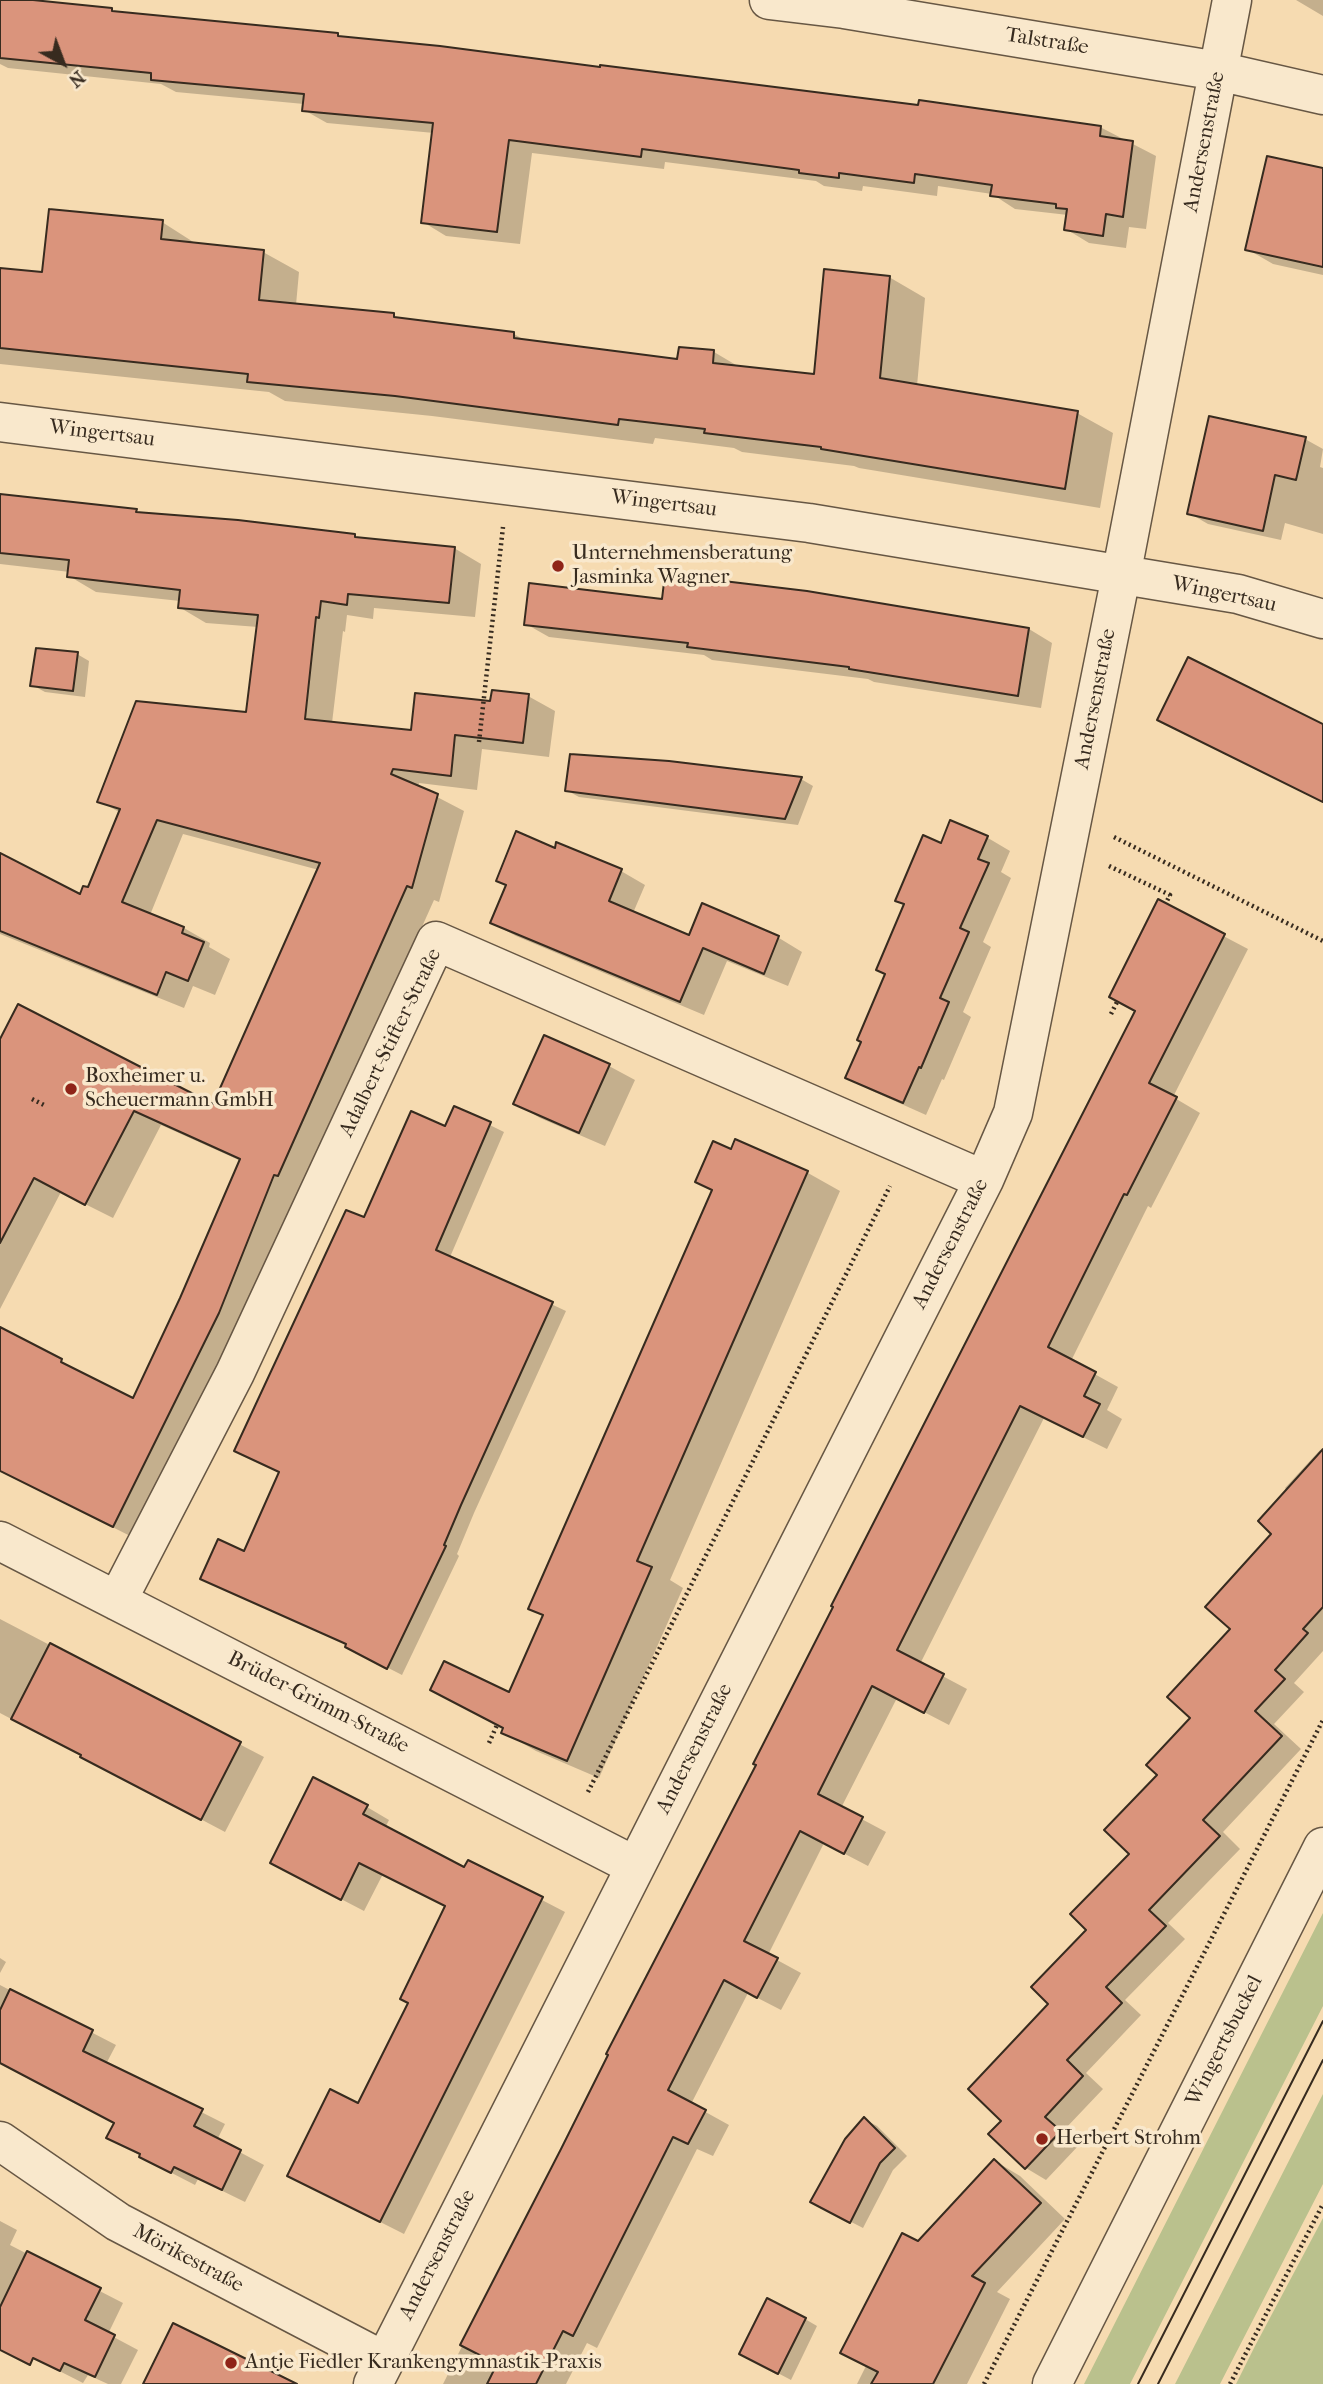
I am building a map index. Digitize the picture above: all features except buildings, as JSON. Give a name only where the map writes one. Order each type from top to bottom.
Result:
[{"type":"street","name":"Talstraße","points":[[769,0],[857,11],[1218,71],[1323,95]]},
{"type":"street","name":"Andersenstraße","points":[[379,2373],[984,1180],[1013,1113],[1121,576],[1232,0]]},
{"type":"street","name":"Wingertsau","points":[[0,422],[809,523],[1238,594],[1323,619]]},
{"type":"street","name":"Adalbert-Stifter-Straße","points":[[117,1601],[235,1373],[436,942],[984,1180]]},
{"type":"street","name":"Brüder-Grimm-Straße","points":[[0,1541],[635,1866]]},
{"type":"street","name":"Wingertsbuckel","points":[[1052,2384],[1323,1847]]},
{"type":"street","name":"Mörikestraße","points":[[0,2141],[118,2222],[379,2373]]},
{"type":"path","points":[[479,742],[508,484]]},
{"type":"path","points":[[1070,831],[1170,895],[1166,903]]},
{"type":"path","points":[[1070,831],[1323,941]]},
{"type":"path","points":[[1111,1014],[1117,1002]]},
{"type":"path","points":[[32,1098],[46,1106]]},
{"type":"path","points":[[569,1832],[909,1148]]},
{"type":"path","points":[[984,2384],[1323,1720]]},
{"type":"path","points":[[1230,2384],[1323,2204]]},
{"type":"green space","points":[[1323,1913],[1323,2006],[1130,2384],[1084,2384]]},
{"type":"green space","points":[[1323,2094],[1323,2184],[1220,2384],[1175,2384]]},
{"type":"green space","points":[[1323,2218],[1323,2384],[1236,2384],[1255,2346]]},
{"type":"tram line","points":[[1138,2384],[1323,2021]]},
{"type":"tram line","points":[[1158,2384],[1323,2060]]},
{"type":"place","name":"Unternehmensberatung Jasminka Wagner","points":[[558,566]]},
{"type":"place","name":"Boxheimer u. Scheuermann GmbH","points":[[71,1089]]},
{"type":"place","name":"Herbert Strohm","points":[[1042,2139]]},
{"type":"place","name":"Antje Fiedler Krankengymnastik-Praxis","points":[[231,2363]]}]
